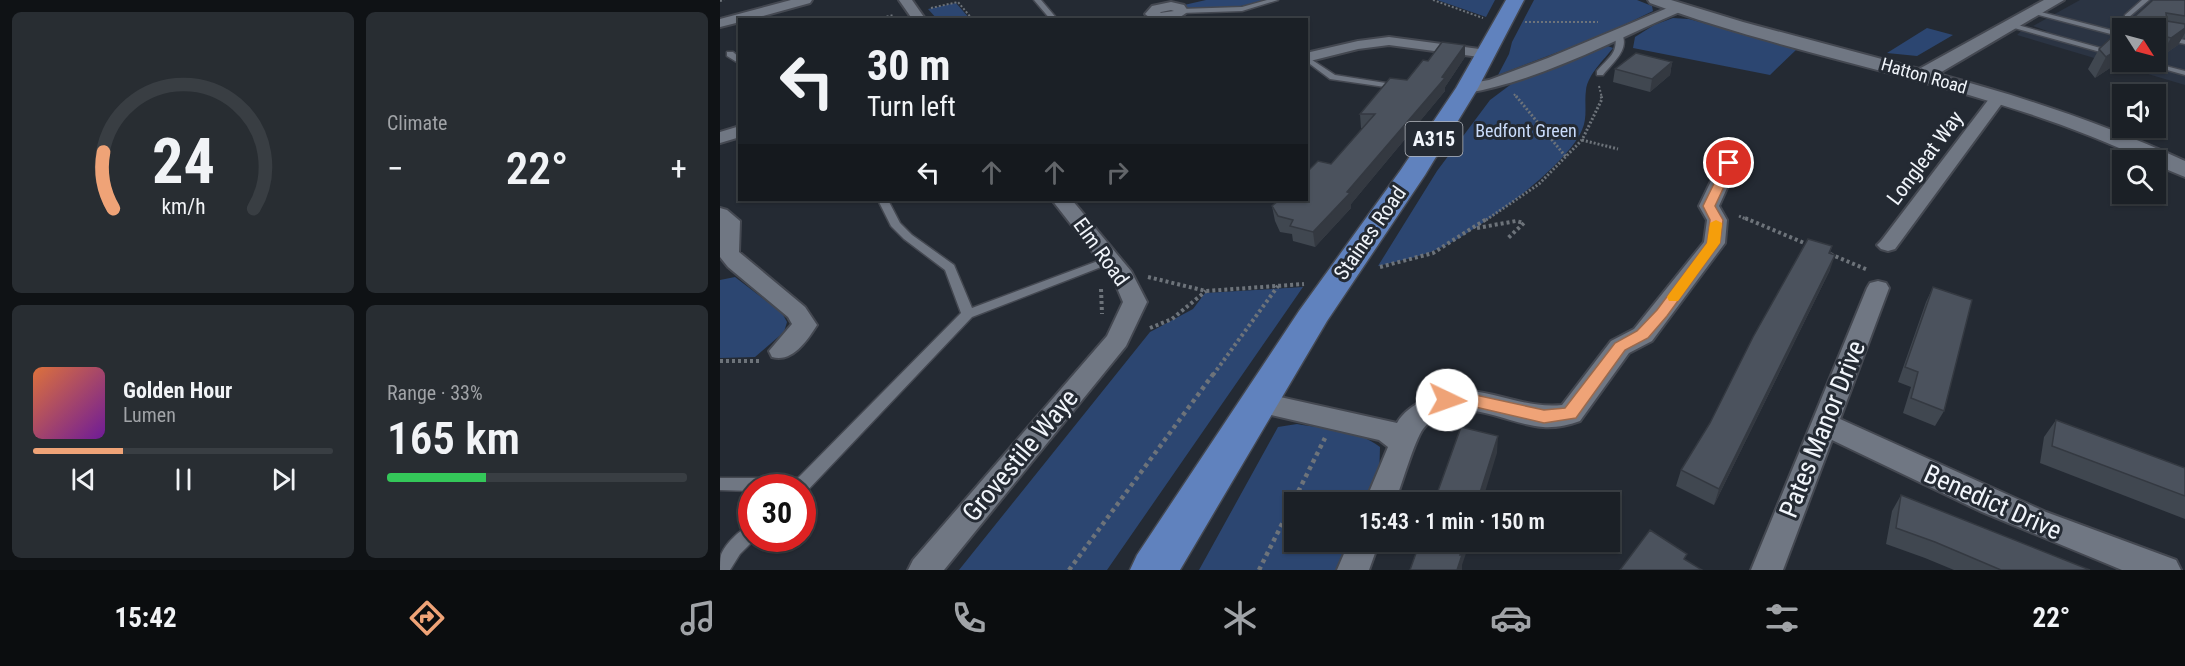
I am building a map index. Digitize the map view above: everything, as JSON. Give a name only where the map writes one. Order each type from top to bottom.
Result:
[{"type":"main road","name":"Staines Road","points":[[1154,570],[1342,272],[1411,175],[1487,54],[1517,11]]},
{"type":"street","points":[[739,18],[806,0]]},
{"type":"street","name":"Hatton Road","points":[[1657,0],[1677,8],[1998,98],[2113,136],[2185,170]]},
{"type":"street","points":[[1922,75],[2056,0]]},
{"type":"street","points":[[1162,3],[1152,14],[1160,17],[1169,16],[1181,10]]},
{"type":"street","points":[[904,7],[923,14]]},
{"type":"street","points":[[1467,88],[1492,84],[1677,8]]},
{"type":"street","points":[[720,23],[738,18]]},
{"type":"street","points":[[1308,58],[1358,45],[1389,41],[1487,54]]},
{"type":"street","name":"Longleat Way","points":[[1888,245],[1998,98]]},
{"type":"street","points":[[720,138],[738,133]]},
{"type":"street","points":[[1384,492],[1409,426],[1425,411],[1447,400],[1471,400],[1544,417],[1570,414],[1620,347],[1643,335],[1662,313],[1714,243],[1717,220],[1710,204],[1736,150]]},
{"type":"street","name":"Elm Road","points":[[1063,201],[1101,263],[1123,276],[1135,302],[1109,329]]},
{"type":"street","points":[[720,214],[730,221],[728,253],[735,262],[796,312],[805,325],[782,351]]},
{"type":"street","name":"Pates Manor Drive","points":[[1767,570],[1878,288]]},
{"type":"street","name":"Grovestile Waye","points":[[924,570],[1109,329]]},
{"type":"street","points":[[1258,402],[1387,431],[1403,444]]},
{"type":"street","name":"Benedict Drive","points":[[1824,424],[2018,516],[2112,553],[2165,570]]},
{"type":"street","points":[[1353,570],[1360,552]]},
{"type":"lane","points":[[1037,0],[1053,18]]},
{"type":"lane","points":[[1181,10],[1242,9],[1275,0]]},
{"type":"lane","points":[[2127,16],[2146,0]]},
{"type":"lane","points":[[2033,12],[2112,32]]},
{"type":"lane","points":[[2010,24],[2112,53]]},
{"type":"lane","points":[[1600,73],[1621,48],[1622,41],[1618,34]]},
{"type":"lane","points":[[2166,38],[2185,42]]},
{"type":"lane","points":[[730,54],[738,60]]},
{"type":"lane","points":[[1308,59],[1333,77],[1392,86]]},
{"type":"lane","points":[[2166,68],[2185,73]]},
{"type":"lane","points":[[884,201],[895,224],[908,237],[950,268],[968,314]]},
{"type":"lane","points":[[812,474],[968,314],[1101,263]]},
{"type":"lane","points":[[720,484],[738,484]]},
{"type":"lane","points":[[721,570],[738,545]]},
{"type":"path","points":[[1433,0],[1491,21]]},
{"type":"path","points":[[923,14],[958,2],[971,18]]},
{"type":"path","points":[[877,18],[904,7]]},
{"type":"path","points":[[1517,11],[1604,22]]},
{"type":"path","points":[[1372,268],[1433,253],[1475,228],[1539,184],[1582,140],[1602,99],[1599,91],[1600,73]]},
{"type":"path","points":[[1514,93],[1566,157]]},
{"type":"path","points":[[1582,140],[1618,149]]},
{"type":"path","points":[[1710,204],[1819,249]]},
{"type":"path","points":[[1475,228],[1516,221],[1524,223],[1507,239]]},
{"type":"path","points":[[1830,254],[1884,277],[1878,288]]},
{"type":"path","points":[[1101,263],[1109,329]]},
{"type":"path","points":[[1206,291],[1311,284]]},
{"type":"path","points":[[1069,570],[1278,286]]},
{"type":"path","points":[[1258,570],[1334,419]]},
{"type":"shaded area","points":[[2080,0],[2185,0],[2185,85],[2141,72],[2166,72],[2166,18],[2112,18],[2112,63],[2017,35],[2022,30],[2039,34],[2047,31],[2033,26]]},
{"type":"green space","points":[[1206,0],[1271,0],[1231,8],[1192,11],[1184,5]]},
{"type":"green space","points":[[1437,0],[1495,0],[1486,17]]},
{"type":"green space","name":"Bedfont Green","points":[[1534,0],[1637,0],[1652,6],[1653,11],[1603,35],[1498,75]]},
{"type":"green space","points":[[956,3],[969,18],[936,18],[928,9]]},
{"type":"green space","points":[[1673,18],[1689,19],[1797,49],[1770,75],[1633,48],[1635,37],[1654,25]]},
{"type":"green space","points":[[1927,28],[1953,35],[1917,56],[1887,53]]},
{"type":"green space","name":"Bedfont Green","points":[[1605,45],[1613,48],[1587,84],[1585,120],[1582,130],[1557,163],[1515,200],[1448,244],[1425,254],[1378,266],[1437,171],[1490,100],[1522,76]]},
{"type":"green space","points":[[735,277],[782,313],[787,322],[784,332],[755,357],[720,358],[720,280]]},
{"type":"green space","points":[[1303,287],[1107,570],[959,570],[1150,332],[1193,309],[1205,293]]},
{"type":"green space","points":[[1297,424],[1351,433],[1380,447],[1379,480],[1374,492],[1284,492],[1284,552],[1347,552],[1339,570],[1199,570],[1278,427]]},
{"type":"building","points":[[2153,0],[2185,0],[2185,16],[2166,13],[2167,21],[2185,24],[2185,28],[2171,38],[2166,37],[2166,18],[2133,18]]},
{"type":"building","points":[[2112,37],[2112,53],[2106,57],[2099,49]]},
{"type":"building","points":[[1442,42],[1465,45],[1442,77],[1445,78],[1347,192],[1350,193],[1313,232],[1290,226],[1293,220],[1278,216],[1272,206],[1278,201],[1308,201],[1308,171],[1318,161],[1331,164],[1375,114],[1360,114],[1390,78],[1407,80],[1423,60],[1428,61]]},
{"type":"building","points":[[1636,53],[1672,62],[1652,79],[1615,69]]},
{"type":"building","points":[[1808,239],[1832,246],[1829,253],[1835,255],[1719,489],[1681,470],[1710,423],[1753,337]]},
{"type":"building","points":[[1933,287],[1972,300],[1944,411],[1911,398],[1918,372],[1905,367]]},
{"type":"building","points":[[2056,420],[2185,468],[2185,496],[2052,446]]},
{"type":"building","points":[[1461,427],[1498,436],[1480,492],[1438,492]]},
{"type":"building","points":[[1901,495],[2090,570],[2001,570],[1896,528]]},
{"type":"building","points":[[1650,530],[1687,554],[1684,559],[1702,570],[1620,570]]},
{"type":"building","points":[[1416,552],[1461,552],[1457,570],[1410,570]]},
{"type":"slow traffic","points":[[1674,297],[1714,243],[1716,223]]},
{"type":"route","points":[[1447,400],[1471,400],[1544,417],[1570,414],[1620,347],[1643,335],[1662,313],[1714,243],[1717,220],[1709,206],[1729,163]]}]
